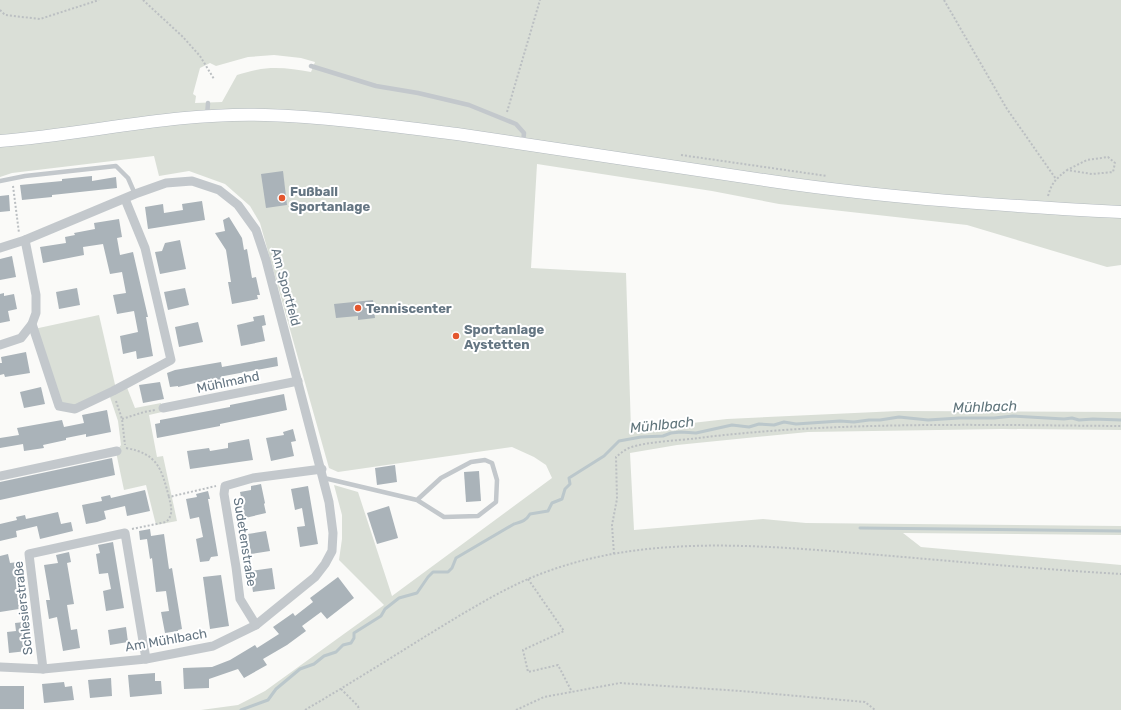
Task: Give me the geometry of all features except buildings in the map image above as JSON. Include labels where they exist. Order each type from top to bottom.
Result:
[{"type":"main road","points":[[0,141],[122,125],[208,116],[264,115],[321,118],[523,144],[772,182],[906,198],[1121,212]]},
{"type":"street","name":"Am Sportfeld","points":[[0,248],[23,241],[135,194],[169,182],[192,182],[219,190],[238,205],[256,230],[266,260],[326,488]]},
{"type":"street","points":[[32,324],[59,406],[75,409],[113,391],[170,360],[145,248],[126,199]]},
{"type":"street","points":[[0,345],[21,338],[32,324],[36,313],[36,294],[23,241]]},
{"type":"street","name":"Mühlmahd","points":[[163,408],[298,381]]},
{"type":"street","points":[[0,476],[121,450]]},
{"type":"street","name":"Sudetenstraße","points":[[256,625],[240,599],[224,494],[225,486],[253,478],[323,474]]},
{"type":"street","name":"Am Mühlbach","points":[[0,667],[43,669],[146,659],[212,646],[256,625],[315,577],[329,558],[332,551],[334,533],[326,488]]},
{"type":"street","points":[[125,533],[146,659]]},
{"type":"street","name":"Schlesierstraße","points":[[43,669],[29,554],[125,533]]},
{"type":"lane","points":[[311,66],[376,86],[418,93],[469,105],[516,124],[524,133],[523,144]]},
{"type":"lane","points":[[208,102],[208,116]]},
{"type":"lane","points":[[0,181],[12,178],[116,166],[128,178],[135,194]]},
{"type":"lane","points":[[323,474],[417,500],[444,517],[478,516],[496,502],[497,480],[492,463],[485,460],[471,462],[440,478],[417,500]]},
{"type":"path","points":[[0,10],[5,15],[40,19],[99,0]]},
{"type":"path","points":[[143,0],[183,37],[200,56],[214,79]]},
{"type":"path","points":[[504,119],[540,0]]},
{"type":"path","points":[[944,0],[1007,109],[1056,179]]},
{"type":"path","points":[[1048,208],[1048,198],[1052,184],[1067,170],[1087,160],[1108,157],[1115,163],[1113,172],[1092,174],[1067,170]]},
{"type":"path","points":[[12,178],[23,241]]},
{"type":"path","points":[[113,391],[122,419],[121,450],[145,454],[158,465],[162,471],[169,496],[171,514],[170,518],[166,522],[132,529],[125,533]]},
{"type":"path","points":[[122,419],[163,408]]},
{"type":"path","points":[[614,554],[612,525],[617,500],[616,457],[627,449],[640,445],[714,436],[808,428],[922,425],[1121,426]]},
{"type":"path","points":[[169,496],[217,486],[225,486]]},
{"type":"path","points":[[305,710],[475,606],[528,579],[574,563],[614,554],[663,547],[727,545],[794,548],[1121,574]]},
{"type":"path","points":[[528,579],[564,631],[523,650],[528,672],[558,665],[572,692]]},
{"type":"path","points":[[516,710],[544,697],[620,683],[741,691],[865,702],[875,710]]},
{"type":"path","points":[[340,689],[358,706],[359,710]]},
{"type":"shaded area","points":[[0,0],[1121,0],[1121,265],[1107,267],[967,225],[779,204],[712,191],[537,164],[531,268],[626,273],[631,430],[727,419],[898,411],[1121,412],[1121,430],[1002,429],[808,432],[677,445],[630,453],[634,530],[763,519],[806,523],[1121,526],[1121,535],[903,533],[921,547],[1121,565],[1121,710],[201,710],[238,705],[265,691],[384,605],[339,560],[342,539],[342,515],[334,485],[358,492],[392,596],[552,478],[546,465],[534,457],[512,447],[338,472],[329,468],[260,223],[250,206],[225,184],[189,171],[159,176],[154,156],[12,173],[0,177]],"holes":[[[274,55],[301,58],[315,62],[311,72],[277,68],[249,71],[237,75],[222,102],[195,103],[196,96],[193,94],[200,68],[210,63],[216,66],[248,57]]]},
{"type":"shaded area","points":[[99,315],[116,389],[75,409],[59,405],[34,329]]},
{"type":"shaded area","points":[[126,385],[135,408],[161,403],[162,412],[149,415],[157,457],[163,456],[177,521],[156,525],[146,485],[124,490],[116,452],[121,445],[118,421],[109,394]]},
{"type":"waterway","name":"Mühlbach","points":[[241,710],[268,700],[276,689],[300,669],[314,664],[324,656],[336,652],[343,645],[351,643],[354,638],[354,633],[381,616],[385,609],[399,598],[417,593],[433,572],[448,572],[452,568],[456,558],[514,524],[523,521],[530,514],[548,511],[552,503],[562,499],[565,489],[570,484],[569,478],[604,456],[619,441],[641,437],[663,436],[671,433],[696,433],[732,425],[749,427],[759,424],[774,425],[784,422],[796,424],[840,421],[854,422],[899,417],[928,420],[1013,416],[1064,419],[1072,418],[1079,420],[1121,420]]},
{"type":"waterway","points":[[860,528],[1121,531]]},
{"type":"place","name":"Fußball Sportanlage","points":[[282,198]]},
{"type":"place","name":"Tenniscenter","points":[[358,308]]},
{"type":"place","name":"Sportanlage Aystetten","points":[[456,336]]}]
